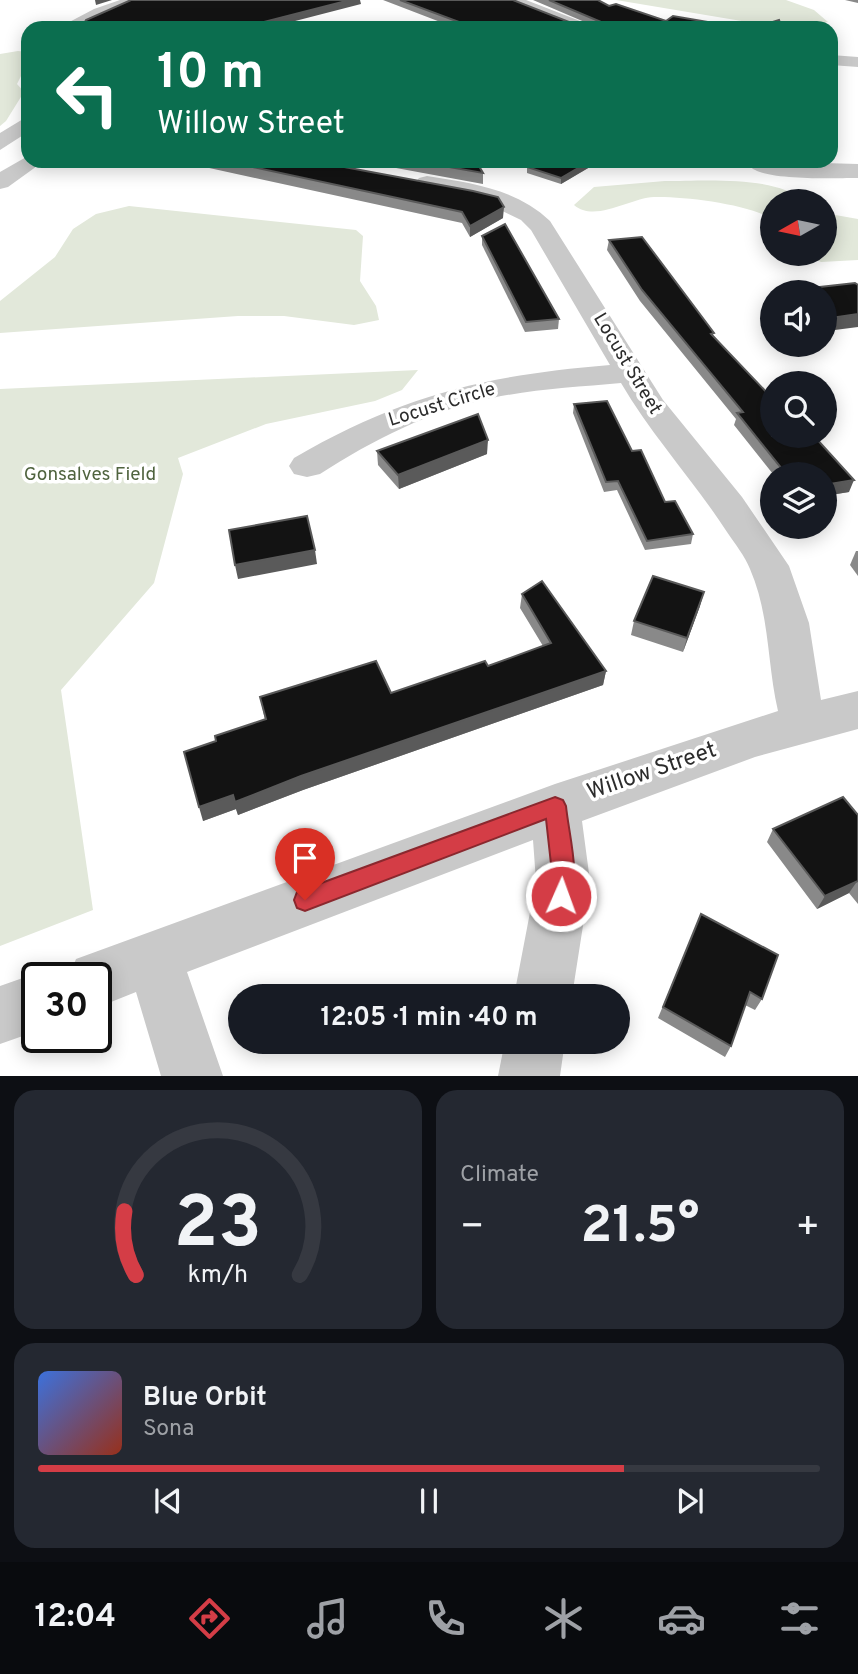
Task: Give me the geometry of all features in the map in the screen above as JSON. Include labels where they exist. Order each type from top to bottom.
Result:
[{"type":"street","points":[[81,21],[135,0]]},
{"type":"street","points":[[511,0],[570,21]]},
{"type":"street","points":[[838,61],[858,62]]},
{"type":"street","points":[[0,143],[21,127]]},
{"type":"street","points":[[0,182],[22,168]]},
{"type":"street","points":[[778,168],[813,172],[858,171]]},
{"type":"street","name":"Locust Street","points":[[395,178],[487,194],[512,202],[531,214],[559,253],[630,373],[668,431],[749,534],[769,566],[788,623],[793,681],[804,724]]},
{"type":"street","name":"Locust Circle","points":[[307,466],[373,427],[464,395],[513,384],[630,373]]},
{"type":"street","name":"Willow Street","points":[[112,973],[555,806],[754,737],[858,710]]},
{"type":"street","points":[[545,984],[563,881],[555,806]]},
{"type":"street","points":[[154,957],[192,1076]]},
{"type":"street","points":[[0,1015],[21,1008]]},
{"type":"street","points":[[529,1076],[533,1054]]},
{"type":"green space","points":[[616,0],[786,0],[814,10],[827,21],[742,21]]},
{"type":"green space","points":[[21,51],[21,76],[17,84],[21,89],[21,97],[0,126],[0,54]]},
{"type":"green space","points":[[718,180],[757,183],[780,189],[760,189],[760,214],[732,205],[681,198],[645,198],[602,211],[582,210],[574,205],[594,187]]},
{"type":"green space","points":[[129,206],[356,230],[363,236],[360,281],[376,306],[379,320],[354,325],[284,316],[238,316],[0,333],[0,301],[55,257],[73,229],[96,214]]},
{"type":"green space","points":[[837,215],[858,219],[858,260],[837,261]]},
{"type":"green space","name":"Gonsalves Field","points":[[418,370],[402,390],[375,401],[266,424],[178,458],[183,474],[154,583],[61,690],[93,910],[0,946],[0,389]]},
{"type":"building","points":[[131,0],[350,0],[268,21],[86,20]]},
{"type":"building","points":[[400,0],[513,0],[566,21],[456,21]]},
{"type":"building","points":[[549,0],[598,0],[609,6],[616,4],[666,21],[599,21]]},
{"type":"building","points":[[673,16],[702,21],[666,21]]},
{"type":"building","points":[[258,168],[350,168],[498,197],[504,207],[470,226],[462,212]]},
{"type":"building","points":[[455,168],[480,168],[483,173]]},
{"type":"building","points":[[530,168],[578,168],[561,178]]},
{"type":"building","points":[[505,224],[559,319],[526,322],[482,236]]},
{"type":"building","points":[[642,237],[714,333],[711,334],[760,385],[760,442],[737,413],[743,412],[642,290],[609,240]]},
{"type":"building","points":[[837,285],[858,285],[858,314],[837,317]]},
{"type":"building","points":[[607,401],[632,451],[641,450],[665,502],[675,501],[693,534],[647,541],[618,481],[606,482],[574,404]]},
{"type":"building","points":[[478,414],[488,440],[398,475],[377,451]]},
{"type":"building","points":[[765,448],[825,448],[854,480],[837,483],[837,462],[776,462]]},
{"type":"building","points":[[307,516],[315,550],[235,565],[229,530]]},
{"type":"building","points":[[653,576],[704,592],[687,638],[634,621]]},
{"type":"building","points":[[542,581],[606,671],[301,776],[235,802],[233,795],[199,807],[184,752],[216,741],[215,736],[266,719],[260,697],[376,661],[391,693],[485,661],[488,666],[551,643],[522,594]]},
{"type":"building","points":[[843,797],[858,815],[858,881],[825,896],[773,829]]},
{"type":"building","points":[[701,914],[778,955],[762,999],[750,992],[731,1046],[663,1007]]},
{"type":"route","points":[[305,900],[555,806],[563,873],[561,896]]}]
